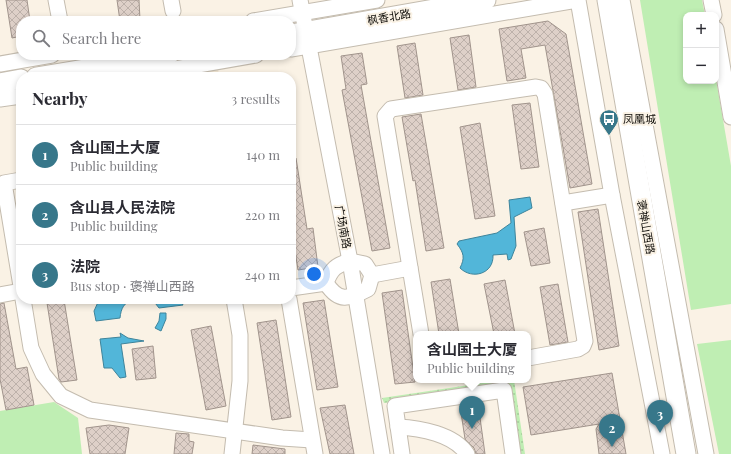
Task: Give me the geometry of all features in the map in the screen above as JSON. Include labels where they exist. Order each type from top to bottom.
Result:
[{"type":"main road","name":"枫香北路","points":[[302,37],[486,0]]},
{"type":"main road","name":"褒禅山西路","points":[[593,0],[672,454]]},
{"type":"main road","name":"褒禅山西路","points":[[606,0],[686,454]]},
{"type":"main road","points":[[92,72],[146,60]]},
{"type":"main road","points":[[0,83],[16,80]]},
{"type":"street","points":[[56,0],[59,16]]},
{"type":"street","points":[[269,16],[301,6],[377,0]]},
{"type":"street","points":[[302,37],[578,0],[612,195],[662,454]]},
{"type":"street","points":[[622,0],[706,454]]},
{"type":"street","points":[[711,0],[713,12]]},
{"type":"street","name":"广场南路","points":[[301,6],[302,37],[350,262],[382,454]]},
{"type":"street","points":[[719,44],[728,87],[731,117]]},
{"type":"street","points":[[0,64],[23,60]]},
{"type":"street","points":[[158,72],[227,60]]},
{"type":"street","points":[[420,331],[385,116],[391,109],[536,87],[541,88],[545,94],[586,341],[578,349],[531,357]]},
{"type":"street","points":[[0,99],[16,97]]},
{"type":"street","points":[[16,181],[4,183],[16,256]]},
{"type":"street","points":[[563,203],[612,195]]},
{"type":"street","points":[[350,262],[365,264],[372,274],[368,289],[355,296],[342,298],[333,294],[326,283],[330,271],[339,264],[350,262]]},
{"type":"street","points":[[372,274],[410,268]]},
{"type":"street","points":[[296,287],[326,283]]},
{"type":"street","points":[[0,295],[16,292]]},
{"type":"street","points":[[24,304],[31,348],[43,374],[61,396],[90,410],[235,431],[313,447],[290,304]]},
{"type":"street","points":[[232,454],[240,381],[240,342],[235,304]]},
{"type":"street","points":[[402,454],[394,406],[504,390],[514,454]]},
{"type":"street","points":[[398,426],[412,427],[447,438],[458,443],[467,454]]},
{"type":"shaded area","points":[[218,68],[218,72],[202,72],[202,70]]},
{"type":"green space","points":[[640,0],[702,0],[704,12],[683,12],[683,84],[717,84],[731,166],[731,304],[691,310]]},
{"type":"green space","points":[[731,340],[731,454],[719,454],[697,344]]},
{"type":"green space","points":[[483,383],[514,383],[525,454],[513,454],[503,386],[384,403],[382,398]]},
{"type":"green space","points":[[54,402],[78,418],[82,454],[0,454],[0,411]]},
{"type":"water","points":[[530,197],[532,208],[514,217],[516,246],[511,259],[508,260],[507,254],[493,255],[490,267],[486,271],[476,274],[470,274],[460,268],[463,261],[463,256],[457,244],[459,241],[497,233],[511,223],[509,200]]},
{"type":"water","points":[[97,304],[126,304],[121,311],[120,318],[96,321],[94,311]]},
{"type":"water","points":[[156,304],[183,305],[159,308]]},
{"type":"water","points":[[160,313],[166,313],[166,319],[161,331],[155,328],[159,321]]},
{"type":"water","points":[[120,333],[128,338],[144,341],[121,344],[126,377],[120,378],[112,368],[104,368],[100,339],[121,337]]},
{"type":"building","points":[[6,0],[27,0],[29,16],[16,16],[16,37],[12,38]]},
{"type":"building","points":[[117,0],[139,0],[140,16],[119,16]]},
{"type":"building","points":[[548,21],[566,34],[592,184],[570,188],[545,45],[521,49],[526,78],[507,81],[499,29]]},
{"type":"building","points":[[469,35],[476,87],[458,90],[450,38]]},
{"type":"building","points":[[415,43],[423,95],[405,98],[397,46]]},
{"type":"building","points":[[362,53],[367,84],[361,85],[390,248],[372,251],[342,90],[346,89],[341,56]]},
{"type":"building","points":[[530,103],[539,167],[521,169],[512,105]]},
{"type":"building","points":[[421,114],[444,248],[426,251],[415,180],[413,181],[402,117]]},
{"type":"building","points":[[480,123],[495,216],[475,219],[460,127]]},
{"type":"building","points":[[296,158],[307,229],[313,228],[318,267],[298,270],[296,257]]},
{"type":"building","points":[[598,209],[619,346],[599,350],[578,212]]},
{"type":"building","points":[[544,228],[550,263],[531,266],[524,232]]},
{"type":"building","points":[[450,279],[459,331],[439,331],[431,282]]},
{"type":"building","points":[[505,280],[514,331],[493,331],[484,284]]},
{"type":"building","points":[[558,284],[568,342],[550,345],[540,287]]},
{"type":"building","points":[[402,290],[413,368],[413,382],[395,384],[382,293]]},
{"type":"building","points":[[324,300],[338,387],[317,390],[303,303]]},
{"type":"building","points":[[4,303],[16,369],[27,367],[34,405],[6,410],[0,379],[0,304]]},
{"type":"building","points":[[47,304],[65,304],[77,380],[61,382],[59,379]]},
{"type":"building","points":[[276,320],[291,417],[272,420],[257,323]]},
{"type":"building","points":[[211,326],[226,406],[206,410],[191,330]]},
{"type":"building","points":[[153,346],[156,378],[136,380],[132,349]]},
{"type":"building","points":[[612,373],[626,454],[599,454],[596,429],[599,424],[531,435],[523,387]]},
{"type":"building","points":[[478,403],[485,454],[476,454],[474,448],[465,439],[460,406]]},
{"type":"building","points":[[345,405],[354,454],[330,454],[320,408]]},
{"type":"building","points":[[109,425],[129,428],[125,454],[90,454],[86,428]]},
{"type":"building","points":[[176,433],[189,434],[189,441],[194,442],[192,454],[174,454]]},
{"type":"building","points":[[253,445],[285,449],[285,454],[252,454]]},
{"type":"place","name":"凤凰城","points":[[609,136]]},
{"type":"place","name":"含山国土大厦","points":[[472,429]]},
{"type":"place","name":"法院","points":[[660,433]]},
{"type":"place","name":"含山县人民法院","points":[[612,447]]}]
